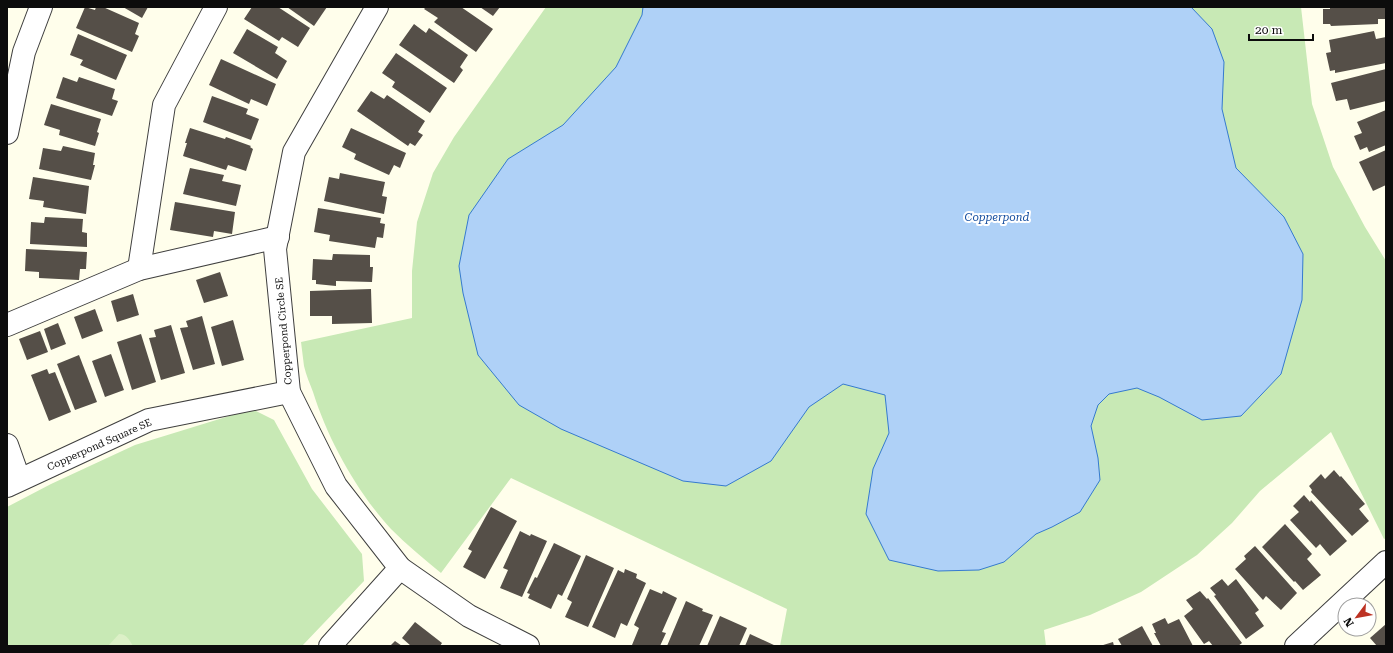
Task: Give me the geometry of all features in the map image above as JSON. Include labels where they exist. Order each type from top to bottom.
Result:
[{"type":"street","points":[[7,133],[15,51],[41,7]]},
{"type":"street","points":[[139,269],[164,105],[216,7]]},
{"type":"street","name":"Copperpond Circle SE","points":[[377,7],[294,152],[276,249],[289,392],[336,486],[400,568],[470,616],[515,643]]},
{"type":"street","points":[[7,325],[139,269],[278,237]]},
{"type":"street","name":"Copperpond Square SE","points":[[13,483],[150,420],[289,392]]},
{"type":"street","points":[[7,445],[13,483]]},
{"type":"street","points":[[1296,646],[1386,562]]},
{"type":"street","points":[[330,646],[400,568]]},
{"type":"green space","name":"Copperpond","points":[[546,7],[1301,7],[1312,104],[1333,167],[1365,227],[1386,261],[1386,538],[1384,539],[1331,432],[1260,491],[1232,523],[1197,555],[1141,592],[1090,615],[1044,630],[1046,646],[780,646],[787,609],[511,478],[441,573],[391,529],[355,482],[335,447],[319,410],[304,366],[301,342],[412,318],[412,271],[417,222],[433,173],[454,137]]},
{"type":"green space","points":[[252,409],[274,420],[312,489],[362,554],[364,581],[302,646],[7,646],[7,507],[51,484],[135,445]]},
{"type":"green space","points":[[119,634],[126,636],[133,646],[108,646]]},
{"type":"water","name":"Copperpond","points":[[643,7],[1191,7],[1212,29],[1224,62],[1222,109],[1236,168],[1284,217],[1303,254],[1302,300],[1281,374],[1241,416],[1202,420],[1159,397],[1137,388],[1109,394],[1098,405],[1091,426],[1098,458],[1100,480],[1080,512],[1036,534],[1004,562],[979,570],[938,571],[889,560],[866,514],[873,469],[889,433],[885,395],[843,384],[809,407],[771,461],[726,486],[683,481],[561,429],[519,405],[478,355],[463,293],[459,266],[469,215],[508,159],[563,125],[616,67],[642,15]]},
{"type":"building","points":[[85,7],[95,10],[96,7],[103,7],[139,23],[135,34],[139,36],[132,52],[76,28]]},
{"type":"building","points":[[123,7],[148,7],[142,18]]},
{"type":"building","points":[[252,7],[278,7],[310,28],[298,47],[282,37],[279,41],[244,19]]},
{"type":"building","points":[[287,7],[327,7],[314,26]]},
{"type":"building","points":[[426,7],[461,7],[493,29],[476,52],[434,22],[438,18],[424,9]]},
{"type":"building","points":[[480,7],[500,7],[493,16]]},
{"type":"building","points":[[1330,7],[1386,7],[1386,19],[1378,19],[1378,24],[1331,26],[1330,24],[1323,24],[1323,9],[1330,9]]},
{"type":"building","points":[[414,24],[426,33],[429,28],[468,55],[460,67],[463,70],[454,83],[399,45]]},
{"type":"building","points":[[247,29],[278,47],[275,53],[287,61],[277,79],[233,53]]},
{"type":"building","points":[[1374,31],[1376,39],[1386,37],[1386,63],[1335,73],[1335,70],[1330,71],[1326,53],[1331,52],[1329,40]]},
{"type":"building","points":[[78,34],[127,55],[116,80],[80,65],[83,60],[70,55]]},
{"type":"building","points":[[396,53],[447,88],[430,113],[392,87],[395,82],[382,73]]},
{"type":"building","points":[[221,59],[276,84],[267,106],[251,99],[249,104],[209,85]]},
{"type":"building","points":[[1386,69],[1386,101],[1350,110],[1347,99],[1336,101],[1331,83]]},
{"type":"building","points":[[63,77],[77,82],[79,77],[115,89],[112,99],[118,101],[112,116],[56,98]]},
{"type":"building","points":[[371,91],[384,99],[387,95],[425,121],[418,132],[423,135],[415,146],[410,143],[408,146],[357,111]]},
{"type":"building","points":[[212,96],[248,109],[246,114],[259,119],[251,140],[203,122]]},
{"type":"building","points":[[51,104],[101,119],[95,146],[59,135],[60,130],[44,125]]},
{"type":"building","points":[[1386,110],[1386,145],[1369,152],[1367,147],[1360,150],[1354,136],[1362,133],[1357,122]]},
{"type":"building","points":[[190,128],[225,139],[226,137],[251,146],[250,147],[253,149],[246,171],[228,165],[226,170],[183,156],[187,143],[185,143]]},
{"type":"building","points":[[351,128],[406,153],[400,168],[394,165],[389,175],[354,159],[356,154],[342,147]]},
{"type":"building","points":[[63,146],[95,153],[93,165],[95,165],[91,180],[39,169],[43,148],[61,151]]},
{"type":"building","points":[[1386,150],[1386,185],[1373,191],[1359,162]]},
{"type":"building","points":[[190,168],[224,175],[222,181],[241,185],[236,206],[183,194]]},
{"type":"building","points":[[340,173],[385,182],[382,196],[387,197],[384,214],[324,201],[329,177],[339,179]]},
{"type":"building","points":[[33,177],[89,186],[86,214],[43,207],[44,201],[29,199]]},
{"type":"building","points":[[175,202],[235,212],[232,234],[214,231],[213,237],[170,230]]},
{"type":"building","points":[[318,208],[381,218],[380,223],[385,224],[383,238],[377,237],[375,248],[329,241],[330,235],[314,232]]},
{"type":"building","points":[[45,217],[83,219],[82,232],[87,233],[87,247],[30,244],[31,222],[44,223]]},
{"type":"building","points":[[26,249],[87,252],[86,269],[80,269],[79,280],[39,278],[39,272],[25,271]]},
{"type":"building","points":[[333,254],[370,255],[370,267],[373,267],[372,282],[336,281],[336,286],[316,284],[316,280],[312,280],[313,259],[332,260]]},
{"type":"building","points":[[220,272],[228,296],[204,303],[196,280]]},
{"type":"building","points":[[371,289],[372,323],[332,324],[332,316],[310,316],[310,291]]},
{"type":"building","points":[[133,294],[139,315],[117,322],[111,301]]},
{"type":"building","points":[[95,309],[103,331],[82,339],[74,317]]},
{"type":"building","points":[[202,316],[215,364],[193,370],[180,328],[188,327],[186,321]]},
{"type":"building","points":[[233,320],[244,360],[222,366],[211,327]]},
{"type":"building","points":[[58,323],[66,344],[51,350],[44,329]]},
{"type":"building","points":[[171,325],[185,373],[161,380],[149,338],[156,337],[154,330]]},
{"type":"building","points":[[40,331],[48,352],[27,360],[19,339]]},
{"type":"building","points":[[141,334],[156,382],[132,390],[117,342]]},
{"type":"building","points":[[111,354],[124,390],[105,397],[92,361]]},
{"type":"building","points":[[79,355],[97,402],[75,410],[57,364]]},
{"type":"building","points":[[47,369],[49,374],[55,372],[71,412],[49,421],[31,375]]},
{"type":"building","points":[[1334,470],[1365,504],[1359,509],[1369,521],[1352,536],[1311,492],[1312,490],[1309,486],[1321,474],[1325,479]]},
{"type":"building","points":[[1304,495],[1310,502],[1311,500],[1347,541],[1330,556],[1320,544],[1316,548],[1290,520],[1299,512],[1293,506]]},
{"type":"building","points":[[491,507],[517,521],[485,579],[463,567],[472,551],[468,549]]},
{"type":"building","points":[[1285,524],[1312,554],[1307,559],[1321,575],[1303,590],[1262,547]]},
{"type":"building","points":[[520,531],[530,536],[531,534],[547,541],[522,597],[500,588],[508,570],[503,568]]},
{"type":"building","points":[[554,543],[581,556],[562,596],[558,594],[551,609],[528,598],[530,594],[527,593],[535,577],[537,578]]},
{"type":"building","points":[[1255,546],[1297,593],[1281,610],[1266,596],[1263,600],[1235,569],[1246,559],[1244,556]]},
{"type":"building","points":[[586,555],[614,568],[588,627],[565,617],[572,602],[567,599]]},
{"type":"building","points":[[625,569],[637,574],[636,578],[646,583],[627,626],[621,623],[615,638],[592,627],[618,570],[624,573]]},
{"type":"building","points":[[1222,579],[1228,586],[1236,579],[1259,610],[1255,613],[1264,626],[1246,639],[1214,596],[1216,595],[1210,588]]},
{"type":"building","points":[[650,589],[662,594],[663,591],[677,598],[662,632],[666,633],[660,646],[635,646],[632,645],[639,628],[634,625]]},
{"type":"building","points":[[1200,591],[1207,599],[1208,598],[1242,643],[1238,646],[1213,646],[1209,641],[1204,644],[1184,616],[1193,609],[1186,600]]},
{"type":"building","points":[[686,601],[703,609],[702,611],[713,615],[699,646],[667,646]]},
{"type":"building","points":[[720,616],[747,628],[739,646],[707,646]]},
{"type":"building","points":[[1165,618],[1168,624],[1179,619],[1193,646],[1161,646],[1154,633],[1156,633],[1152,624]]},
{"type":"building","points":[[415,622],[442,643],[440,646],[411,646],[402,638]]},
{"type":"building","points":[[1386,624],[1386,646],[1377,646],[1370,638],[1377,637],[1377,632]]},
{"type":"building","points":[[1142,626],[1153,646],[1122,646],[1118,639]]},
{"type":"building","points":[[750,634],[776,646],[745,646]]},
{"type":"building","points":[[395,641],[402,646],[390,646]]},
{"type":"building","points":[[1113,642],[1114,646],[1100,646]]}]
